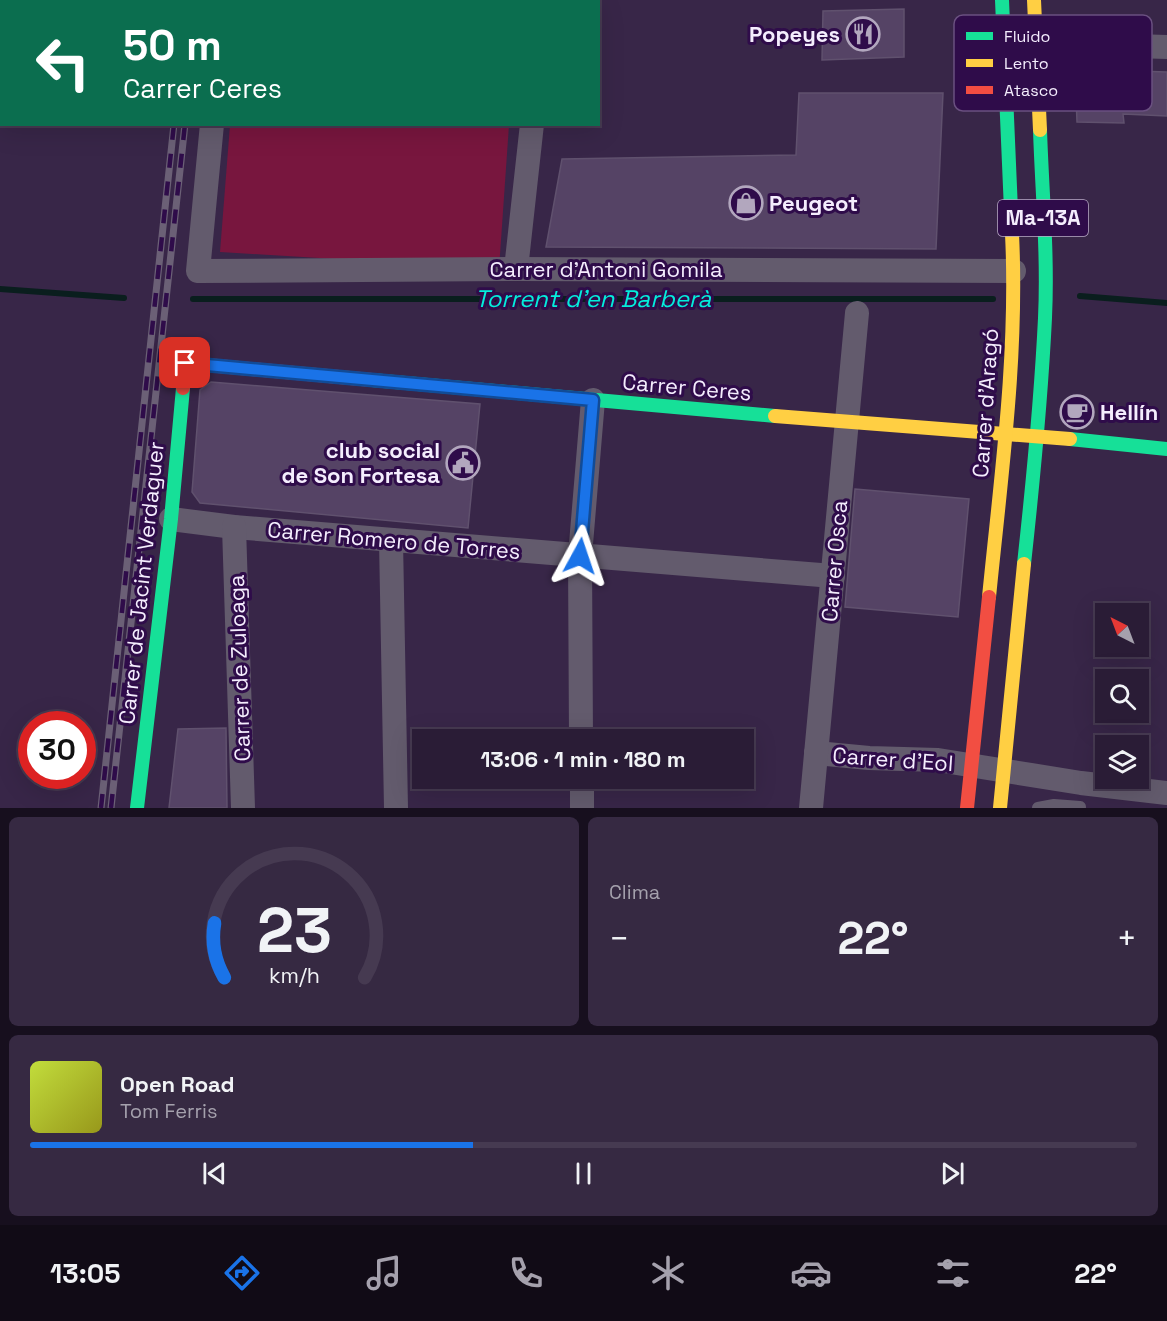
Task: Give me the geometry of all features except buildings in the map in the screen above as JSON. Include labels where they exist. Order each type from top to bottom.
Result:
[{"type":"main road","name":"Carrer d'Aragó","points":[[1002,0],[1003,15]]},
{"type":"main road","name":"Ma-13A","points":[[1034,0],[1034,15]]},
{"type":"main road","name":"Carrer d'Aragó","points":[[967,808],[1010,390],[1014,271],[1007,111]]},
{"type":"main road","name":"Ma-13A","points":[[1000,808],[1037,436],[1046,316],[1038,111]]},
{"type":"main road","name":"Carrer Ceres","points":[[185,363],[847,423],[1006,433],[1167,449]]},
{"type":"main road","name":"Carrer de Jacint Verdaguer","points":[[137,808],[171,519],[185,363]]},
{"type":"street","points":[[1152,47],[1167,47]]},
{"type":"street","name":"Carrer d'Antoni Gomila","points":[[212,126],[198,271],[516,268],[1014,271]]},
{"type":"street","points":[[516,268],[532,126]]},
{"type":"street","name":"Carrer Osca","points":[[811,808],[857,314]]},
{"type":"street","points":[[581,729],[580,556],[593,400]]},
{"type":"street","name":"Carrer Romero de Torres","points":[[171,519],[234,527],[832,576]]},
{"type":"street","name":"Carrer de Zuloaga","points":[[234,527],[243,808]]},
{"type":"street","points":[[391,540],[396,808]]},
{"type":"street","name":"Carrer d'Eol","points":[[816,753],[869,758],[938,760],[1003,771],[1080,799],[1167,793]]},
{"type":"street","points":[[582,789],[582,808]]},
{"type":"lane","points":[[1038,808],[1080,799]]},
{"type":"shaded area","points":[[230,126],[509,126],[499,269],[220,252]]},
{"type":"waterway","name":"Torrent d'en Barberà","points":[[0,289],[124,298]]},
{"type":"waterway","name":"Torrent d'en Barberà","points":[[1080,296],[1167,303]]},
{"type":"waterway","name":"Torrent d'en Barberà","points":[[193,299],[993,299]]},
{"type":"railway","points":[[101,808],[174,126]]},
{"type":"railway","points":[[111,808],[185,126]]},
{"type":"traffic: fast","points":[[1002,0],[1003,15]]},
{"type":"traffic: fast","points":[[1007,111],[1012,234]]},
{"type":"traffic: fast","points":[[1024,564],[1041,380],[1046,294],[1040,130]]},
{"type":"traffic: fast","points":[[372,380],[775,416]]},
{"type":"traffic: fast","points":[[137,808],[171,519],[183,388]]},
{"type":"traffic: fast","points":[[1070,439],[1167,449]]},
{"type":"traffic: slow","points":[[1034,0],[1035,15]]},
{"type":"traffic: slow","points":[[1039,111],[1040,130]]},
{"type":"traffic: slow","points":[[989,597],[1011,370],[1012,234]]},
{"type":"traffic: slow","points":[[775,416],[1070,439]]},
{"type":"traffic: slow","points":[[1000,808],[1024,564]]},
{"type":"traffic: jam","points":[[183,388],[185,363],[372,380]]},
{"type":"traffic: jam","points":[[967,808],[989,597]]},
{"type":"place","name":"Popeyes","points":[[863,34]]},
{"type":"place","name":"Peugeot","points":[[746,203]]},
{"type":"place","name":"Hellín","points":[[1077,412]]},
{"type":"place","name":"club social de Son Fortesa","points":[[463,463]]},
{"type":"route","points":[[185,363],[593,400],[580,556]]}]
